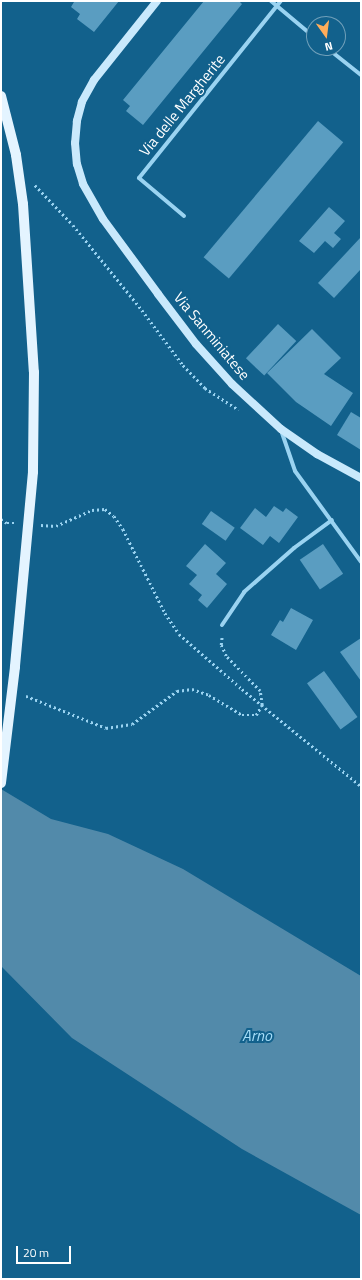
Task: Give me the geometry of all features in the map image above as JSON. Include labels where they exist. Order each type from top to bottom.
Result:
[{"type":"main road","points":[[1,96],[16,155],[22,204],[34,372],[33,472],[15,667],[1,783]]},
{"type":"street","name":"Via Sanminiatese","points":[[157,1],[94,80],[82,102],[77,121],[75,143],[80,175],[87,192],[103,219],[196,344],[232,384],[281,429],[318,454],[361,478]]},
{"type":"street","points":[[271,1],[306,30]]},
{"type":"street","name":"Via delle Margherite","points":[[184,216],[139,178],[281,1]]},
{"type":"street","points":[[337,56],[361,75]]},
{"type":"street","points":[[281,429],[295,470],[361,562]]},
{"type":"street","points":[[222,625],[244,592],[294,548],[332,520]]},
{"type":"path","points":[[35,185],[78,230],[194,377],[205,388],[242,412]]},
{"type":"path","points":[[35,525],[56,526],[92,510],[105,509],[114,516],[123,529],[165,613],[179,634],[262,705],[361,786]]},
{"type":"path","points":[[1,519],[7,523],[21,524]]},
{"type":"path","points":[[21,693],[34,701],[106,728],[132,724],[177,691],[192,689],[209,695],[242,715],[256,715],[262,705],[260,691],[226,656],[221,645],[222,625]]},
{"type":"water","name":"Arno","points":[[1,789],[51,819],[108,834],[183,869],[361,976],[361,1215],[242,1149],[72,1038],[1,966]]},
{"type":"building","points":[[73,1],[119,1],[94,32],[77,19],[80,14],[71,7],[74,2]]},
{"type":"building","points":[[204,1],[239,1],[242,4],[143,125],[126,111],[130,106],[123,100]]},
{"type":"building","points":[[318,121],[343,142],[229,279],[204,257]]},
{"type":"building","points":[[329,207],[345,221],[334,233],[341,239],[333,248],[325,241],[314,253],[299,241]]},
{"type":"building","points":[[361,237],[361,269],[334,298],[318,283]]},
{"type":"building","points":[[278,324],[296,341],[264,375],[246,358]]},
{"type":"building","points":[[312,329],[341,358],[324,374],[353,393],[331,426],[296,402],[267,373]]},
{"type":"building","points":[[351,412],[361,418],[361,450],[337,435]]},
{"type":"building","points":[[274,506],[283,512],[286,508],[298,517],[279,543],[270,536],[263,545],[240,528],[255,508],[266,517]]},
{"type":"building","points":[[211,511],[235,528],[226,541],[202,524]]},
{"type":"building","points":[[205,544],[226,563],[216,574],[227,584],[207,608],[198,600],[202,595],[189,584],[197,575],[186,566]]},
{"type":"building","points":[[323,544],[343,574],[320,590],[300,560]]},
{"type":"building","points":[[291,608],[313,620],[296,650],[271,635],[280,620],[283,622]]},
{"type":"building","points":[[361,638],[361,681],[340,652]]},
{"type":"building","points":[[324,671],[358,717],[341,729],[307,683]]}]
